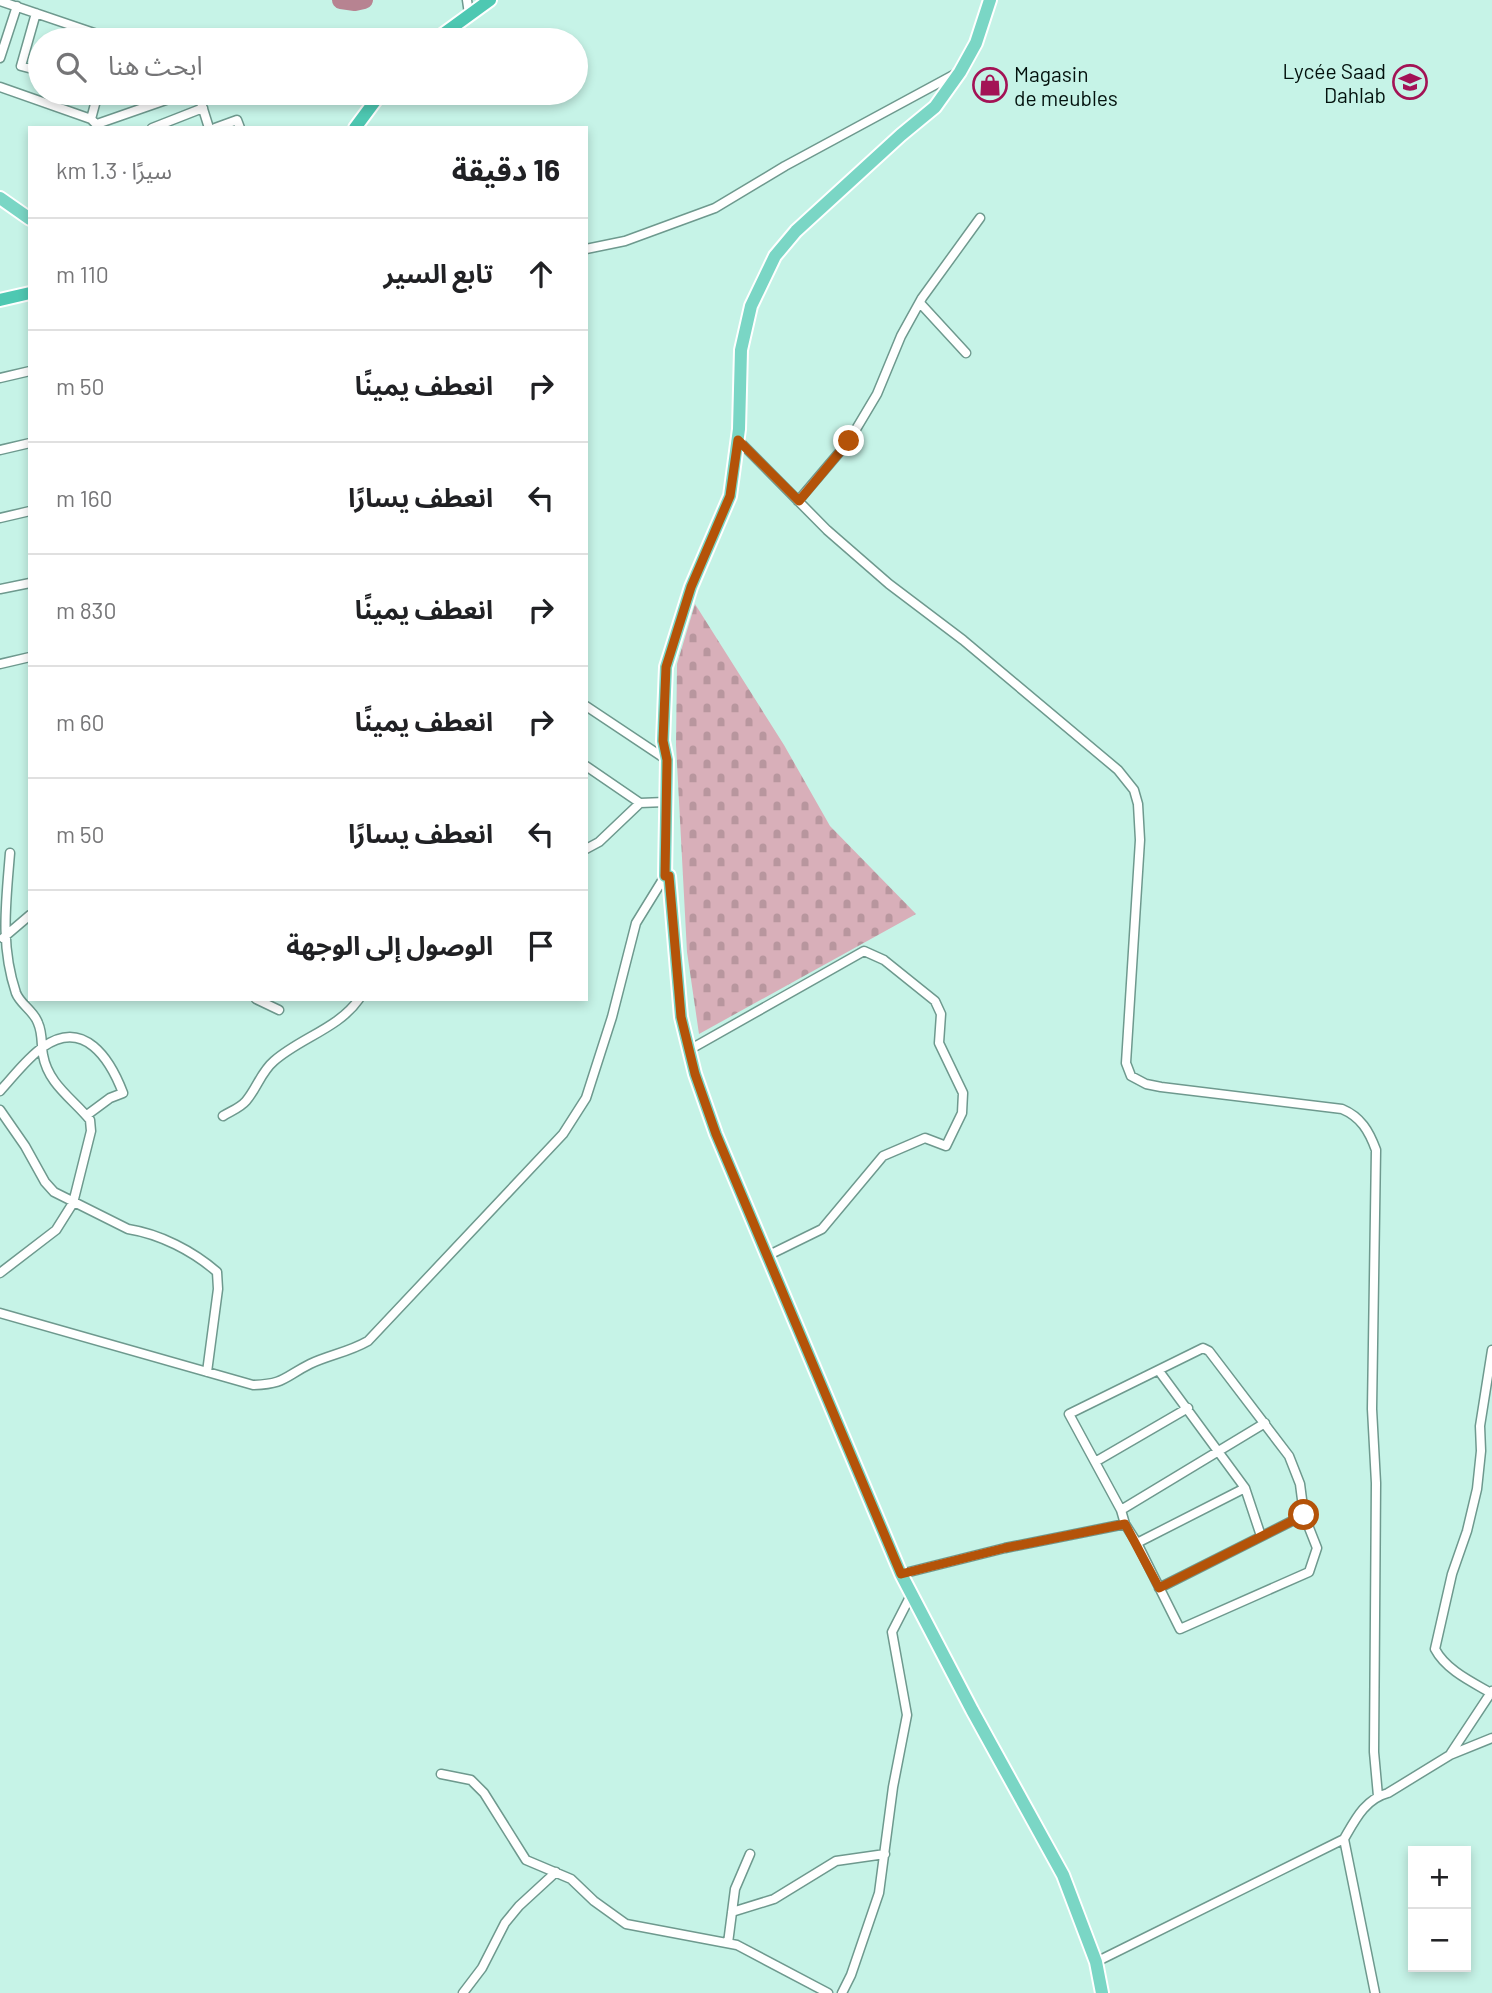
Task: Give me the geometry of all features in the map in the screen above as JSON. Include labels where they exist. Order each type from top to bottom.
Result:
[{"type":"highway","points":[[451,28],[490,0]]},
{"type":"highway","points":[[357,125],[372,105]]},
{"type":"highway","points":[[0,300],[28,293]]},
{"type":"main road","points":[[990,0],[976,43],[960,72],[935,107],[796,231],[775,256],[751,306],[741,350],[738,440],[730,496],[691,587],[666,667],[663,741],[667,760],[665,876],[669,876],[681,1017],[695,1074],[716,1134],[901,1574],[1063,1875],[1096,1962],[1102,1993]]},
{"type":"main road","points":[[0,198],[28,218]]},
{"type":"street","points":[[467,0],[469,14]]},
{"type":"street","points":[[0,1],[80,28]]},
{"type":"street","points":[[0,58],[17,6]]},
{"type":"street","points":[[32,28],[36,13]]},
{"type":"street","points":[[28,41],[21,66],[28,68]]},
{"type":"street","points":[[588,249],[625,241],[715,208],[785,166],[960,72]]},
{"type":"street","points":[[0,87],[28,98]]},
{"type":"street","points":[[47,105],[96,124],[151,105]]},
{"type":"street","points":[[96,124],[97,105]]},
{"type":"street","points":[[202,105],[208,126]]},
{"type":"street","points":[[157,126],[203,108]]},
{"type":"street","points":[[220,126],[237,120],[239,126]]},
{"type":"street","points":[[799,501],[849,441],[877,394],[901,336],[920,303],[980,218]]},
{"type":"street","points":[[920,303],[966,353]]},
{"type":"street","points":[[0,378],[28,371]]},
{"type":"street","points":[[738,440],[827,530],[889,584],[963,640],[1118,770],[1134,790],[1138,804],[1140,841],[1127,1026],[1126,1063],[1131,1076],[1146,1084],[1161,1087],[1342,1109],[1361,1120],[1370,1134],[1377,1150],[1372,1409],[1376,1483],[1374,1752],[1378,1796]]},
{"type":"street","points":[[0,450],[28,443]]},
{"type":"street","points":[[0,519],[28,512]]},
{"type":"street","points":[[0,589],[28,583]]},
{"type":"street","points":[[0,664],[28,657]]},
{"type":"street","points":[[588,707],[667,760]]},
{"type":"street","points":[[588,767],[640,803],[665,802]]},
{"type":"street","points":[[588,848],[599,842],[640,803]]},
{"type":"street","points":[[0,1273],[56,1230],[73,1203],[90,1131],[87,1115],[62,1093],[48,1070],[39,1024],[32,1011],[17,996],[2,939],[10,853]]},
{"type":"street","points":[[0,1313],[253,1385],[271,1384],[290,1377],[310,1364],[368,1341],[563,1134],[586,1098],[612,1017],[636,923],[665,876]]},
{"type":"street","points":[[2,939],[28,917]]},
{"type":"street","points":[[689,1050],[864,951],[884,960],[940,1008],[939,1043],[963,1093],[962,1113],[946,1146],[925,1138],[883,1156],[822,1229],[767,1256]]},
{"type":"street","points":[[260,1001],[279,1010]]},
{"type":"street","points":[[223,1116],[247,1100],[272,1062],[324,1029],[358,1001]]},
{"type":"street","points":[[0,1091],[43,1047],[62,1038],[78,1038],[92,1042],[117,1079],[123,1093],[110,1098],[87,1115]]},
{"type":"street","points":[[0,1110],[54,1192],[128,1229],[141,1231],[182,1248],[217,1272],[218,1289],[207,1372]]},
{"type":"street","points":[[1203,1348],[1209,1351],[1289,1456],[1300,1483],[1304,1515],[1317,1548],[1309,1572],[1180,1629],[1125,1524],[1121,1510],[1069,1414],[1159,1371],[1203,1348]]},
{"type":"street","points":[[1450,1755],[1492,1692],[1469,1680],[1446,1663],[1435,1649],[1452,1574],[1467,1531],[1477,1489],[1481,1451],[1480,1426],[1492,1350]]},
{"type":"street","points":[[1159,1371],[1245,1488],[1261,1536]]},
{"type":"street","points":[[1095,1462],[1188,1408]]},
{"type":"street","points":[[1121,1510],[1265,1423]]},
{"type":"street","points":[[1481,1451],[1492,1451]]},
{"type":"street","points":[[1137,1543],[1245,1488]]},
{"type":"street","points":[[1159,1588],[1304,1515]]},
{"type":"street","points":[[901,1574],[1005,1548],[1125,1524]]},
{"type":"street","points":[[842,1993],[851,1975],[879,1893],[893,1787],[907,1715],[892,1632],[912,1593]]},
{"type":"street","points":[[1096,1962],[1344,1839],[1360,1812],[1378,1796],[1388,1793],[1450,1755],[1492,1738]]},
{"type":"street","points":[[441,1774],[471,1780],[484,1793],[526,1860],[571,1879],[594,1901],[626,1924],[737,1945],[828,1993]]},
{"type":"street","points":[[1344,1839],[1375,1993]]},
{"type":"street","points":[[732,1912],[774,1899],[836,1861],[885,1853]]},
{"type":"street","points":[[728,1943],[735,1889],[750,1854]]},
{"type":"street","points":[[463,1993],[482,1968],[505,1923],[519,1906],[556,1872]]},
{"type":"green space","points":[[695,604],[784,745],[830,826],[916,914],[699,1034],[687,952],[676,745],[677,664]]},
{"type":"waterway","points":[[341,0],[364,0]]},
{"type":"place","name":"Lycée Saad Dahlab","points":[[1410,82]]},
{"type":"place","name":"Magasin de meubles","points":[[990,85]]},
{"type":"route","points":[[849,441],[799,501],[738,440],[730,496],[691,587],[666,667],[663,741],[667,760],[665,876],[669,876],[681,1017],[695,1074],[716,1134],[901,1574],[1005,1548],[1125,1524],[1159,1588],[1304,1515]]}]
